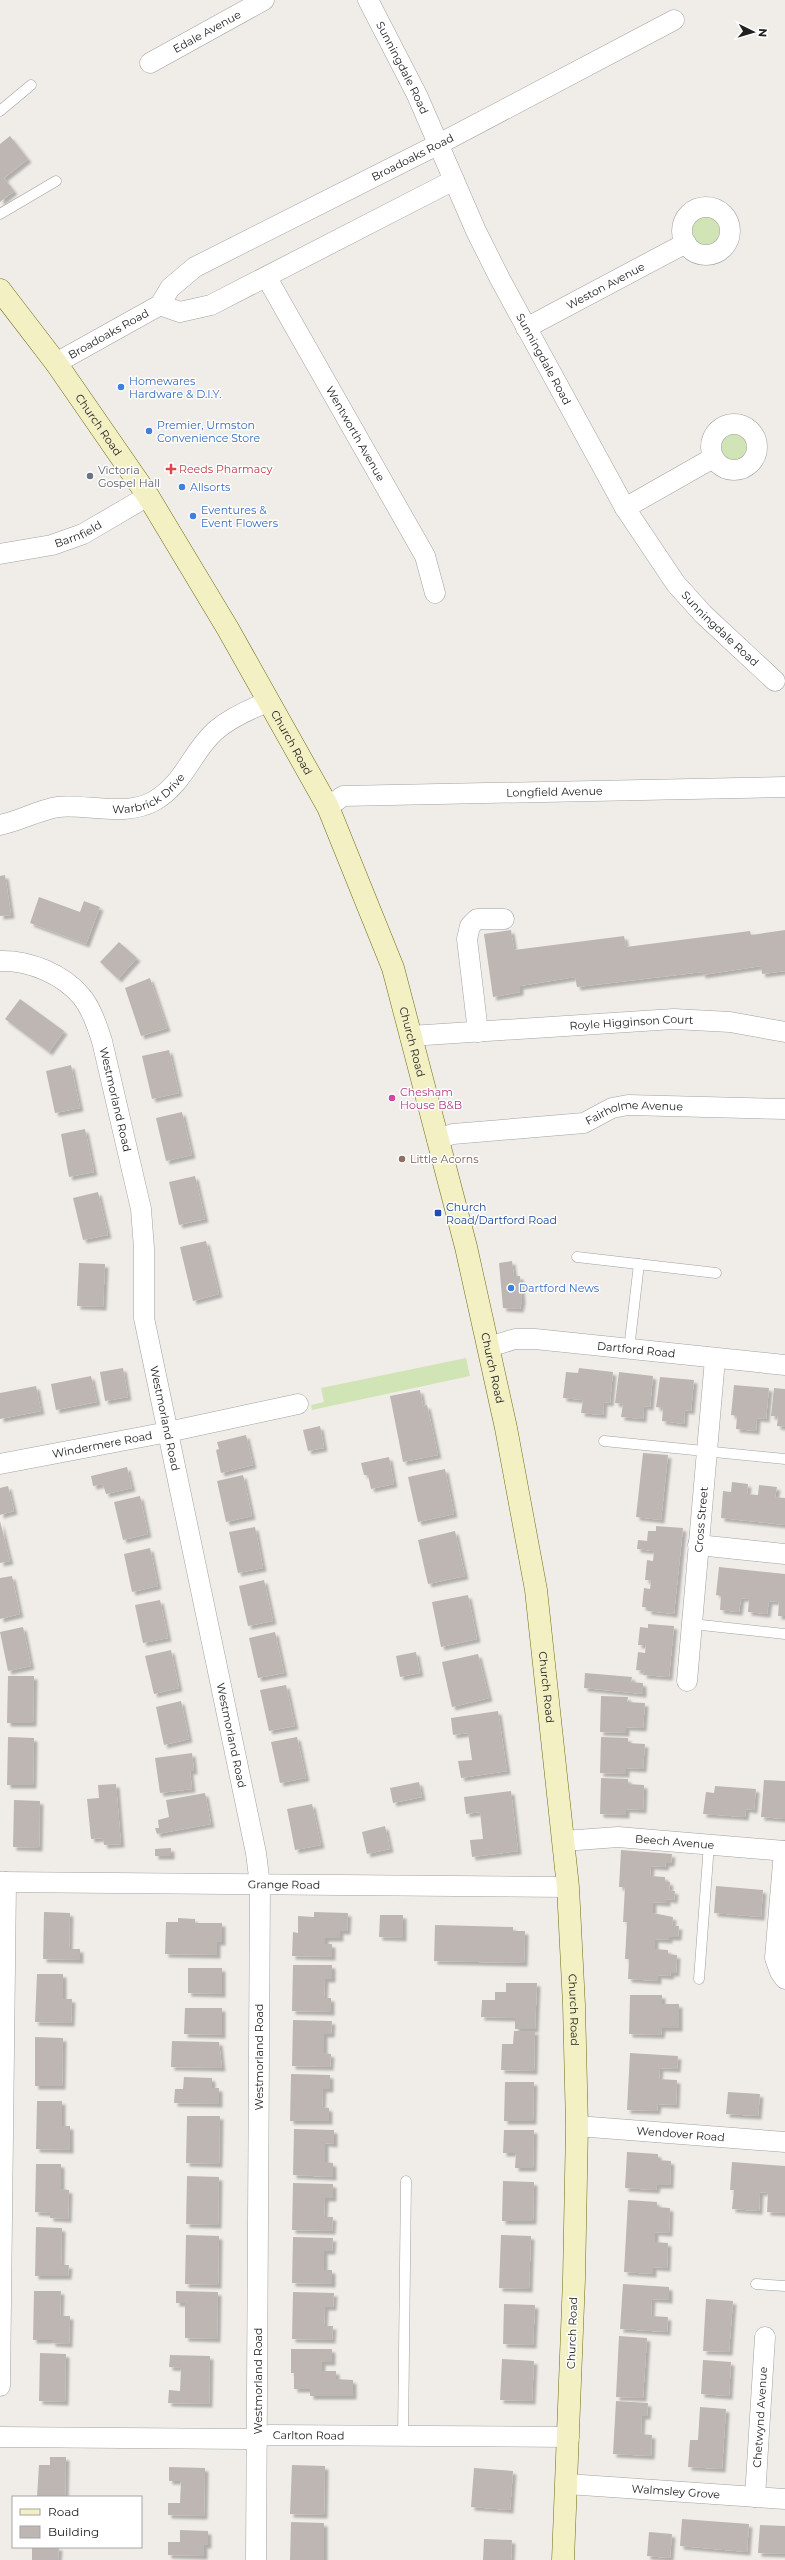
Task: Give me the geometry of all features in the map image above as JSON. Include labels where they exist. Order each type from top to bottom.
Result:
[{"type":"main road","name":"Church Road","points":[[0,290],[56,363],[148,496],[228,629],[328,807],[393,968],[466,1247],[489,1347],[536,1590],[568,1887],[577,2126],[569,2437],[563,2560]]},
{"type":"street","name":"Edale Avenue","points":[[150,63],[264,0]]},
{"type":"street","name":"Sunningdale Road","points":[[368,0],[394,47],[439,144],[476,231],[526,328],[625,508],[650,548],[682,590],[730,640],[775,681]]},
{"type":"street","name":"Broadoaks Road","points":[[56,363],[160,305],[170,288],[195,267],[439,144],[674,20]]},
{"type":"street","name":"Broadoaks Road","points":[[160,305],[180,312],[211,305],[267,278],[454,180]]},
{"type":"street","name":"Weston Avenue","points":[[526,328],[686,243]]},
{"type":"street","name":"Wentworth Avenue","points":[[267,278],[425,556],[435,593]]},
{"type":"street","points":[[625,508],[713,458]]},
{"type":"street","name":"Barnfield","points":[[0,554],[52,545],[83,534],[148,496]]},
{"type":"street","name":"Warbrick Drive","points":[[0,825],[57,808],[136,808],[153,802],[183,776],[200,749],[215,731],[235,718],[268,702]]},
{"type":"street","name":"Longfield Avenue","points":[[328,807],[343,796],[785,787]]},
{"type":"street","points":[[478,1032],[467,939],[470,926],[477,919],[504,919]]},
{"type":"street","name":"Westmorland Road","points":[[0,961],[22,963],[38,967],[64,979],[82,997],[93,1016],[102,1041],[141,1209],[144,1248],[144,1318],[252,1833],[260,1885],[258,2437],[256,2560]]},
{"type":"street","name":"Royle Higginson Court","points":[[410,1036],[674,1019],[730,1022],[785,1032]]},
{"type":"street","name":"Fairholme Avenue","points":[[437,1139],[453,1134],[584,1123],[612,1108],[628,1105],[785,1110]]},
{"type":"street","name":"Dartford Road","points":[[489,1347],[505,1341],[524,1339],[785,1365]]},
{"type":"street","name":"Cross Street","points":[[687,1681],[715,1358]]},
{"type":"street","name":"Windermere Road","points":[[0,1464],[168,1432],[298,1404]]},
{"type":"street","points":[[698,1545],[785,1554]]},
{"type":"street","name":"Beech Avenue","points":[[564,1840],[618,1837],[784,1851]]},
{"type":"street","points":[[784,1851],[775,1958],[780,1972],[785,1979]]},
{"type":"street","points":[[0,2386],[3,1882]]},
{"type":"street","name":"Grange Road","points":[[3,1882],[568,1887]]},
{"type":"street","name":"Wendover Road","points":[[577,2126],[785,2142]]},
{"type":"street","name":"Chetwynd Avenue","points":[[755,2497],[765,2337]]},
{"type":"street","name":"Carlton Road","points":[[0,2437],[246,2439],[258,2437],[403,2436],[569,2437]]},
{"type":"street","name":"Walmsley Grove","points":[[567,2484],[785,2499]]},
{"type":"lane","points":[[0,111],[31,85]]},
{"type":"lane","points":[[0,214],[56,181]]},
{"type":"lane","points":[[577,1257],[716,1273]]},
{"type":"lane","points":[[629,1349],[639,1264]]},
{"type":"lane","points":[[604,1441],[785,1459]]},
{"type":"lane","points":[[692,1624],[785,1634]]},
{"type":"lane","points":[[699,1979],[710,1844]]},
{"type":"lane","points":[[403,2436],[406,2181]]},
{"type":"lane","points":[[756,2284],[785,2286]]},
{"type":"green space","points":[[706,216],[717,220],[721,231],[717,242],[706,246],[695,242],[691,231],[695,220]]},
{"type":"green space","points":[[733,433],[743,437],[747,447],[743,457],[733,461],[723,457],[719,447],[723,437]]},
{"type":"green space","points":[[466,1358],[470,1376],[312,1410],[311,1405],[324,1402],[321,1388]]},
{"type":"building","points":[[10,136],[28,159],[4,178],[14,191],[0,202],[0,144]]},
{"type":"building","points":[[5,875],[11,915],[0,916],[0,876]]},
{"type":"building","points":[[39,897],[80,912],[84,901],[100,907],[86,944],[30,923]]},
{"type":"building","points":[[511,930],[514,950],[624,936],[626,947],[750,931],[751,935],[785,930],[785,971],[762,974],[761,966],[702,975],[702,972],[577,987],[575,977],[520,986],[520,992],[493,997],[484,934]]},
{"type":"building","points":[[119,942],[137,958],[118,979],[100,962]]},
{"type":"building","points":[[150,978],[167,1028],[141,1036],[125,988]]},
{"type":"building","points":[[20,999],[64,1031],[49,1052],[5,1019]]},
{"type":"building","points":[[169,1050],[179,1093],[152,1099],[142,1056]]},
{"type":"building","points":[[71,1065],[80,1108],[55,1113],[46,1071]]},
{"type":"building","points":[[182,1112],[192,1155],[166,1161],[156,1118]]},
{"type":"building","points":[[85,1129],[94,1172],[69,1177],[61,1134]]},
{"type":"building","points":[[195,1176],[205,1219],[179,1225],[169,1182]]},
{"type":"building","points":[[98,1192],[108,1235],[83,1240],[73,1198]]},
{"type":"building","points":[[206,1241],[219,1294],[193,1301],[180,1247]]},
{"type":"building","name":"Dartford News","points":[[512,1261],[514,1276],[520,1276],[522,1300],[520,1309],[503,1308],[499,1263]]},
{"type":"building","points":[[79,1263],[105,1264],[103,1307],[77,1306]]},
{"type":"building","points":[[123,1368],[128,1397],[105,1401],[100,1372]]},
{"type":"building","points":[[579,1368],[613,1372],[610,1403],[604,1402],[603,1415],[581,1413],[583,1400],[563,1398],[566,1372],[578,1373]]},
{"type":"building","points":[[619,1372],[653,1376],[650,1407],[644,1406],[643,1419],[621,1417],[623,1404],[615,1403]]},
{"type":"building","points":[[91,1376],[97,1402],[56,1410],[51,1384]]},
{"type":"building","points":[[660,1377],[694,1380],[691,1411],[685,1410],[684,1424],[662,1421],[663,1408],[656,1407]]},
{"type":"building","points":[[734,1385],[769,1388],[766,1419],[757,1418],[756,1431],[736,1429],[737,1416],[731,1415]]},
{"type":"building","points":[[36,1386],[41,1411],[0,1419],[0,1393]]},
{"type":"building","points":[[774,1388],[785,1389],[785,1427],[777,1426],[778,1416],[771,1416]]},
{"type":"building","points":[[420,1390],[423,1406],[427,1405],[438,1455],[403,1462],[390,1396]]},
{"type":"building","points":[[320,1426],[324,1448],[308,1451],[303,1430]]},
{"type":"building","points":[[246,1435],[253,1465],[221,1473],[216,1450],[219,1449],[217,1442]]},
{"type":"building","points":[[643,1453],[668,1455],[661,1520],[636,1517]]},
{"type":"building","points":[[389,1457],[394,1484],[371,1489],[368,1475],[364,1475],[361,1463]]},
{"type":"building","points":[[127,1467],[132,1488],[106,1494],[103,1484],[93,1486],[91,1476]]},
{"type":"building","points":[[445,1469],[454,1514],[418,1522],[408,1477]]},
{"type":"building","points":[[243,1475],[252,1516],[226,1522],[217,1481]]},
{"type":"building","points":[[732,1482],[748,1484],[747,1494],[758,1495],[759,1485],[777,1487],[775,1497],[785,1498],[785,1525],[721,1518],[723,1491],[731,1492]]},
{"type":"building","points":[[8,1486],[14,1511],[0,1515],[0,1488]]},
{"type":"building","points":[[140,1496],[148,1534],[123,1540],[114,1502]]},
{"type":"building","points":[[0,1521],[10,1561],[0,1563]]},
{"type":"building","points":[[656,1526],[683,1528],[674,1614],[648,1611],[648,1607],[642,1607],[644,1588],[650,1589],[651,1580],[645,1580],[647,1560],[653,1561],[654,1551],[637,1549],[638,1540],[647,1541],[648,1531],[656,1531]]},
{"type":"building","points":[[255,1527],[263,1568],[238,1573],[229,1532]]},
{"type":"building","points":[[455,1531],[465,1576],[428,1584],[418,1540]]},
{"type":"building","points":[[150,1548],[158,1586],[132,1592],[124,1554]]},
{"type":"building","points":[[719,1567],[785,1574],[785,1616],[778,1616],[779,1602],[769,1601],[767,1614],[748,1612],[749,1599],[741,1598],[739,1612],[720,1610],[721,1596],[716,1595]]},
{"type":"building","points":[[12,1576],[20,1614],[0,1619],[0,1578]]},
{"type":"building","points":[[264,1580],[273,1621],[248,1626],[239,1586]]},
{"type":"building","points":[[468,1595],[477,1639],[441,1647],[432,1602]]},
{"type":"building","points":[[160,1600],[168,1638],[143,1643],[135,1605]]},
{"type":"building","points":[[648,1624],[674,1626],[669,1677],[643,1675],[644,1671],[636,1670],[638,1652],[645,1653],[646,1645],[638,1645],[640,1627],[648,1628]]},
{"type":"building","points":[[23,1627],[31,1666],[8,1671],[0,1632]]},
{"type":"building","points":[[275,1632],[284,1673],[258,1678],[249,1638]]},
{"type":"building","points":[[171,1650],[179,1688],[154,1694],[145,1656]]},
{"type":"building","points":[[416,1652],[420,1673],[400,1677],[396,1656]]},
{"type":"building","points":[[478,1654],[489,1698],[452,1707],[442,1662]]},
{"type":"building","points":[[585,1673],[632,1677],[631,1682],[643,1683],[643,1694],[584,1688]]},
{"type":"building","points":[[8,1676],[34,1676],[33,1723],[7,1723]]},
{"type":"building","points":[[286,1685],[295,1726],[269,1731],[260,1690]]},
{"type":"building","points":[[601,1696],[628,1697],[627,1702],[645,1703],[643,1728],[626,1727],[626,1733],[600,1732]]},
{"type":"building","points":[[181,1701],[189,1739],[164,1745],[156,1707]]},
{"type":"building","points":[[498,1711],[507,1771],[461,1778],[458,1761],[472,1760],[468,1733],[453,1735],[451,1718]]},
{"type":"building","points":[[8,1737],[34,1738],[33,1785],[7,1785]]},
{"type":"building","points":[[297,1737],[306,1778],[280,1783],[271,1742]]},
{"type":"building","points":[[601,1737],[628,1738],[628,1743],[645,1744],[643,1769],[626,1768],[626,1774],[600,1773]]},
{"type":"building","points":[[192,1753],[194,1771],[190,1771],[192,1789],[160,1793],[155,1758]]},
{"type":"building","points":[[601,1778],[628,1779],[628,1784],[644,1785],[643,1810],[626,1809],[626,1815],[600,1814]]},
{"type":"building","points":[[764,1780],[785,1781],[785,1819],[761,1817]]},
{"type":"building","points":[[419,1782],[422,1797],[393,1803],[390,1788]]},
{"type":"building","points":[[116,1784],[121,1844],[104,1845],[103,1838],[91,1839],[87,1799],[99,1798],[98,1785]]},
{"type":"building","points":[[715,1786],[756,1789],[754,1810],[746,1809],[745,1817],[703,1814],[706,1792],[714,1793]]},
{"type":"building","points":[[511,1791],[518,1851],[472,1857],[470,1840],[483,1839],[480,1812],[466,1814],[464,1797]]},
{"type":"building","points":[[205,1793],[211,1824],[157,1834],[155,1828],[159,1828],[158,1820],[169,1817],[166,1800]]},
{"type":"building","points":[[14,1800],[40,1801],[39,1848],[13,1847]]},
{"type":"building","points":[[312,1804],[321,1845],[295,1850],[287,1809]]},
{"type":"building","points":[[385,1826],[390,1849],[367,1854],[362,1832]]},
{"type":"building","points":[[171,1848],[171,1856],[155,1856],[155,1849]]},
{"type":"building","points":[[621,1850],[672,1854],[671,1863],[666,1863],[665,1867],[651,1866],[650,1876],[665,1877],[665,1881],[670,1882],[669,1890],[675,1891],[674,1900],[667,1899],[667,1903],[653,1902],[653,1913],[673,1917],[672,1926],[679,1926],[678,1937],[669,1937],[669,1940],[655,1939],[655,1949],[668,1950],[668,1954],[677,1955],[676,1973],[671,1973],[670,1976],[658,1975],[658,1981],[628,1979],[629,1959],[625,1959],[627,1922],[623,1922],[625,1887],[619,1887]]},
{"type":"building","points":[[716,1886],[763,1890],[761,1917],[714,1913]]},
{"type":"building","points":[[44,1912],[70,1913],[69,1949],[80,1949],[80,1960],[43,1959]]},
{"type":"building","points":[[314,1912],[348,1913],[347,1931],[340,1931],[340,1938],[325,1938],[325,1944],[332,1944],[332,1957],[292,1956],[293,1932],[298,1933],[298,1916],[314,1917]]},
{"type":"building","points":[[380,1915],[403,1915],[403,1938],[379,1937]]},
{"type":"building","points":[[178,1918],[195,1919],[195,1923],[222,1923],[222,1942],[217,1942],[217,1955],[165,1954],[166,1922],[178,1922]]},
{"type":"building","points":[[435,1925],[513,1927],[513,1931],[525,1931],[524,1963],[434,1961]]},
{"type":"building","points":[[293,1965],[332,1965],[332,1979],[325,1979],[324,1998],[331,1998],[331,2012],[292,2011]]},
{"type":"building","points":[[188,1968],[222,1968],[222,1994],[188,1993]]},
{"type":"building","points":[[37,1974],[63,1974],[63,1999],[72,1999],[71,2023],[35,2022]]},
{"type":"building","points":[[506,1983],[537,1983],[535,2029],[515,2029],[515,2018],[481,2017],[482,2000],[495,2000],[495,1992],[506,1992]]},
{"type":"building","points":[[630,1995],[662,1995],[662,2004],[679,2004],[679,2028],[662,2028],[661,2035],[629,2034]]},
{"type":"building","points":[[185,2008],[222,2008],[222,2035],[184,2034]]},
{"type":"building","points":[[293,2020],[332,2021],[331,2034],[324,2034],[324,2053],[331,2054],[330,2067],[292,2066]]},
{"type":"building","points":[[514,2031],[535,2031],[534,2071],[501,2070],[502,2044],[513,2044]]},
{"type":"building","points":[[35,2037],[63,2038],[62,2086],[35,2086]]},
{"type":"building","points":[[172,2041],[219,2042],[222,2068],[171,2067]]},
{"type":"building","points":[[630,2053],[678,2056],[677,2069],[660,2068],[659,2079],[677,2080],[676,2105],[658,2104],[657,2111],[627,2110]]},
{"type":"building","points":[[291,2074],[330,2075],[330,2089],[323,2089],[322,2107],[329,2108],[329,2121],[290,2121]]},
{"type":"building","points":[[184,2077],[212,2078],[212,2088],[219,2088],[219,2104],[174,2103],[175,2089],[183,2089]]},
{"type":"building","points":[[505,2082],[534,2082],[533,2121],[504,2121]]},
{"type":"building","points":[[728,2092],[760,2094],[758,2116],[726,2114]]},
{"type":"building","points":[[37,2101],[62,2101],[62,2126],[70,2126],[70,2150],[36,2149]]},
{"type":"building","points":[[187,2116],[220,2116],[219,2164],[186,2163]]},
{"type":"building","points":[[294,2129],[334,2130],[334,2144],[325,2143],[325,2162],[333,2163],[333,2177],[293,2175]]},
{"type":"building","points":[[504,2130],[534,2130],[533,2168],[515,2168],[516,2153],[503,2153]]},
{"type":"building","points":[[627,2152],[658,2154],[658,2160],[671,2161],[670,2185],[657,2185],[656,2190],[625,2188]]},
{"type":"building","points":[[732,2162],[785,2166],[785,2213],[767,2212],[768,2193],[760,2192],[759,2211],[732,2209],[734,2190],[730,2190]]},
{"type":"building","points":[[36,2164],[61,2164],[61,2189],[69,2190],[68,2219],[50,2218],[50,2213],[35,2212]]},
{"type":"building","points":[[187,2176],[219,2177],[218,2225],[186,2224]]},
{"type":"building","points":[[503,2181],[534,2182],[533,2221],[502,2221]]},
{"type":"building","points":[[293,2183],[333,2184],[333,2198],[325,2198],[324,2217],[333,2217],[332,2231],[292,2230]]},
{"type":"building","points":[[628,2200],[657,2202],[657,2207],[670,2208],[669,2233],[655,2232],[655,2242],[668,2243],[667,2268],[653,2267],[653,2274],[624,2272]]},
{"type":"building","points":[[36,2227],[62,2228],[61,2265],[69,2265],[68,2276],[35,2276]]},
{"type":"building","points":[[186,2235],[219,2236],[218,2285],[185,2284]]},
{"type":"building","points":[[501,2235],[531,2236],[529,2289],[499,2288]]},
{"type":"building","points":[[293,2237],[333,2238],[332,2251],[324,2251],[324,2270],[332,2270],[332,2284],[292,2283]]},
{"type":"building","points":[[623,2284],[669,2287],[669,2300],[652,2299],[651,2316],[668,2317],[667,2332],[620,2329]]},
{"type":"building","points":[[34,2291],[61,2291],[60,2316],[70,2316],[69,2344],[52,2343],[52,2340],[33,2340]]},
{"type":"building","points":[[176,2291],[218,2292],[217,2339],[185,2338],[185,2303],[176,2303]]},
{"type":"building","points":[[293,2292],[334,2293],[333,2307],[325,2307],[324,2326],[333,2326],[332,2340],[292,2339]]},
{"type":"building","points":[[706,2299],[733,2301],[729,2352],[703,2351]]},
{"type":"building","points":[[504,2304],[535,2305],[533,2345],[503,2344]]},
{"type":"building","points":[[619,2336],[647,2338],[643,2398],[616,2397]]},
{"type":"building","points":[[291,2349],[332,2349],[332,2362],[322,2362],[322,2371],[336,2371],[336,2379],[353,2380],[353,2396],[310,2396],[310,2389],[294,2389],[294,2373],[291,2373]]},
{"type":"building","points":[[40,2353],[66,2354],[65,2402],[39,2401]]},
{"type":"building","points":[[170,2355],[210,2356],[209,2404],[168,2403],[169,2390],[180,2391],[181,2368],[169,2367]]},
{"type":"building","points":[[502,2359],[534,2361],[532,2401],[500,2400]]},
{"type":"building","points":[[703,2360],[731,2362],[729,2396],[701,2394]]},
{"type":"building","points":[[616,2401],[648,2403],[647,2416],[642,2416],[641,2434],[652,2435],[651,2456],[613,2454]]},
{"type":"building","points":[[700,2407],[726,2409],[722,2469],[688,2467],[690,2440],[698,2440]]},
{"type":"building","points":[[50,2457],[66,2457],[65,2496],[37,2496],[39,2465],[50,2465]]},
{"type":"building","points":[[292,2465],[325,2466],[324,2515],[290,2514]]},
{"type":"building","points":[[169,2467],[205,2468],[204,2516],[168,2515],[168,2503],[180,2503],[181,2481],[169,2481]]},
{"type":"building","points":[[474,2468],[513,2471],[510,2510],[471,2507]]},
{"type":"building","points":[[682,2519],[749,2524],[747,2552],[680,2546]]},
{"type":"building","points":[[291,2522],[324,2523],[324,2560],[290,2560]]},
{"type":"building","points":[[760,2525],[785,2526],[785,2554],[758,2553]]},
{"type":"building","points":[[180,2530],[208,2531],[208,2545],[204,2545],[204,2556],[168,2555],[168,2542],[180,2542]]},
{"type":"building","points":[[649,2532],[672,2534],[670,2558],[647,2556]]},
{"type":"building","points":[[484,2539],[512,2540],[511,2560],[483,2560]]},
{"type":"building","points":[[32,2548],[59,2548],[58,2560],[32,2560]]},
{"type":"place","name":"Homewares Hardware & D.I.Y.","points":[[121,387]]},
{"type":"place","name":"Premier, Urmston Convenience Store","points":[[149,431]]},
{"type":"place","name":"Reeds Pharmacy","points":[[171,469]]},
{"type":"place","name":"Victoria Gospel Hall","points":[[90,476]]},
{"type":"place","name":"Allsorts","points":[[182,487]]},
{"type":"place","name":"Eventures & Event Flowers","points":[[193,516]]},
{"type":"place","name":"Chesham House B&B","points":[[392,1098]]},
{"type":"place","name":"Little Acorns","points":[[402,1159]]},
{"type":"place","name":"Church Road/Dartford Road","points":[[438,1213]]},
{"type":"place","name":"Dartford News","points":[[511,1288]]}]
